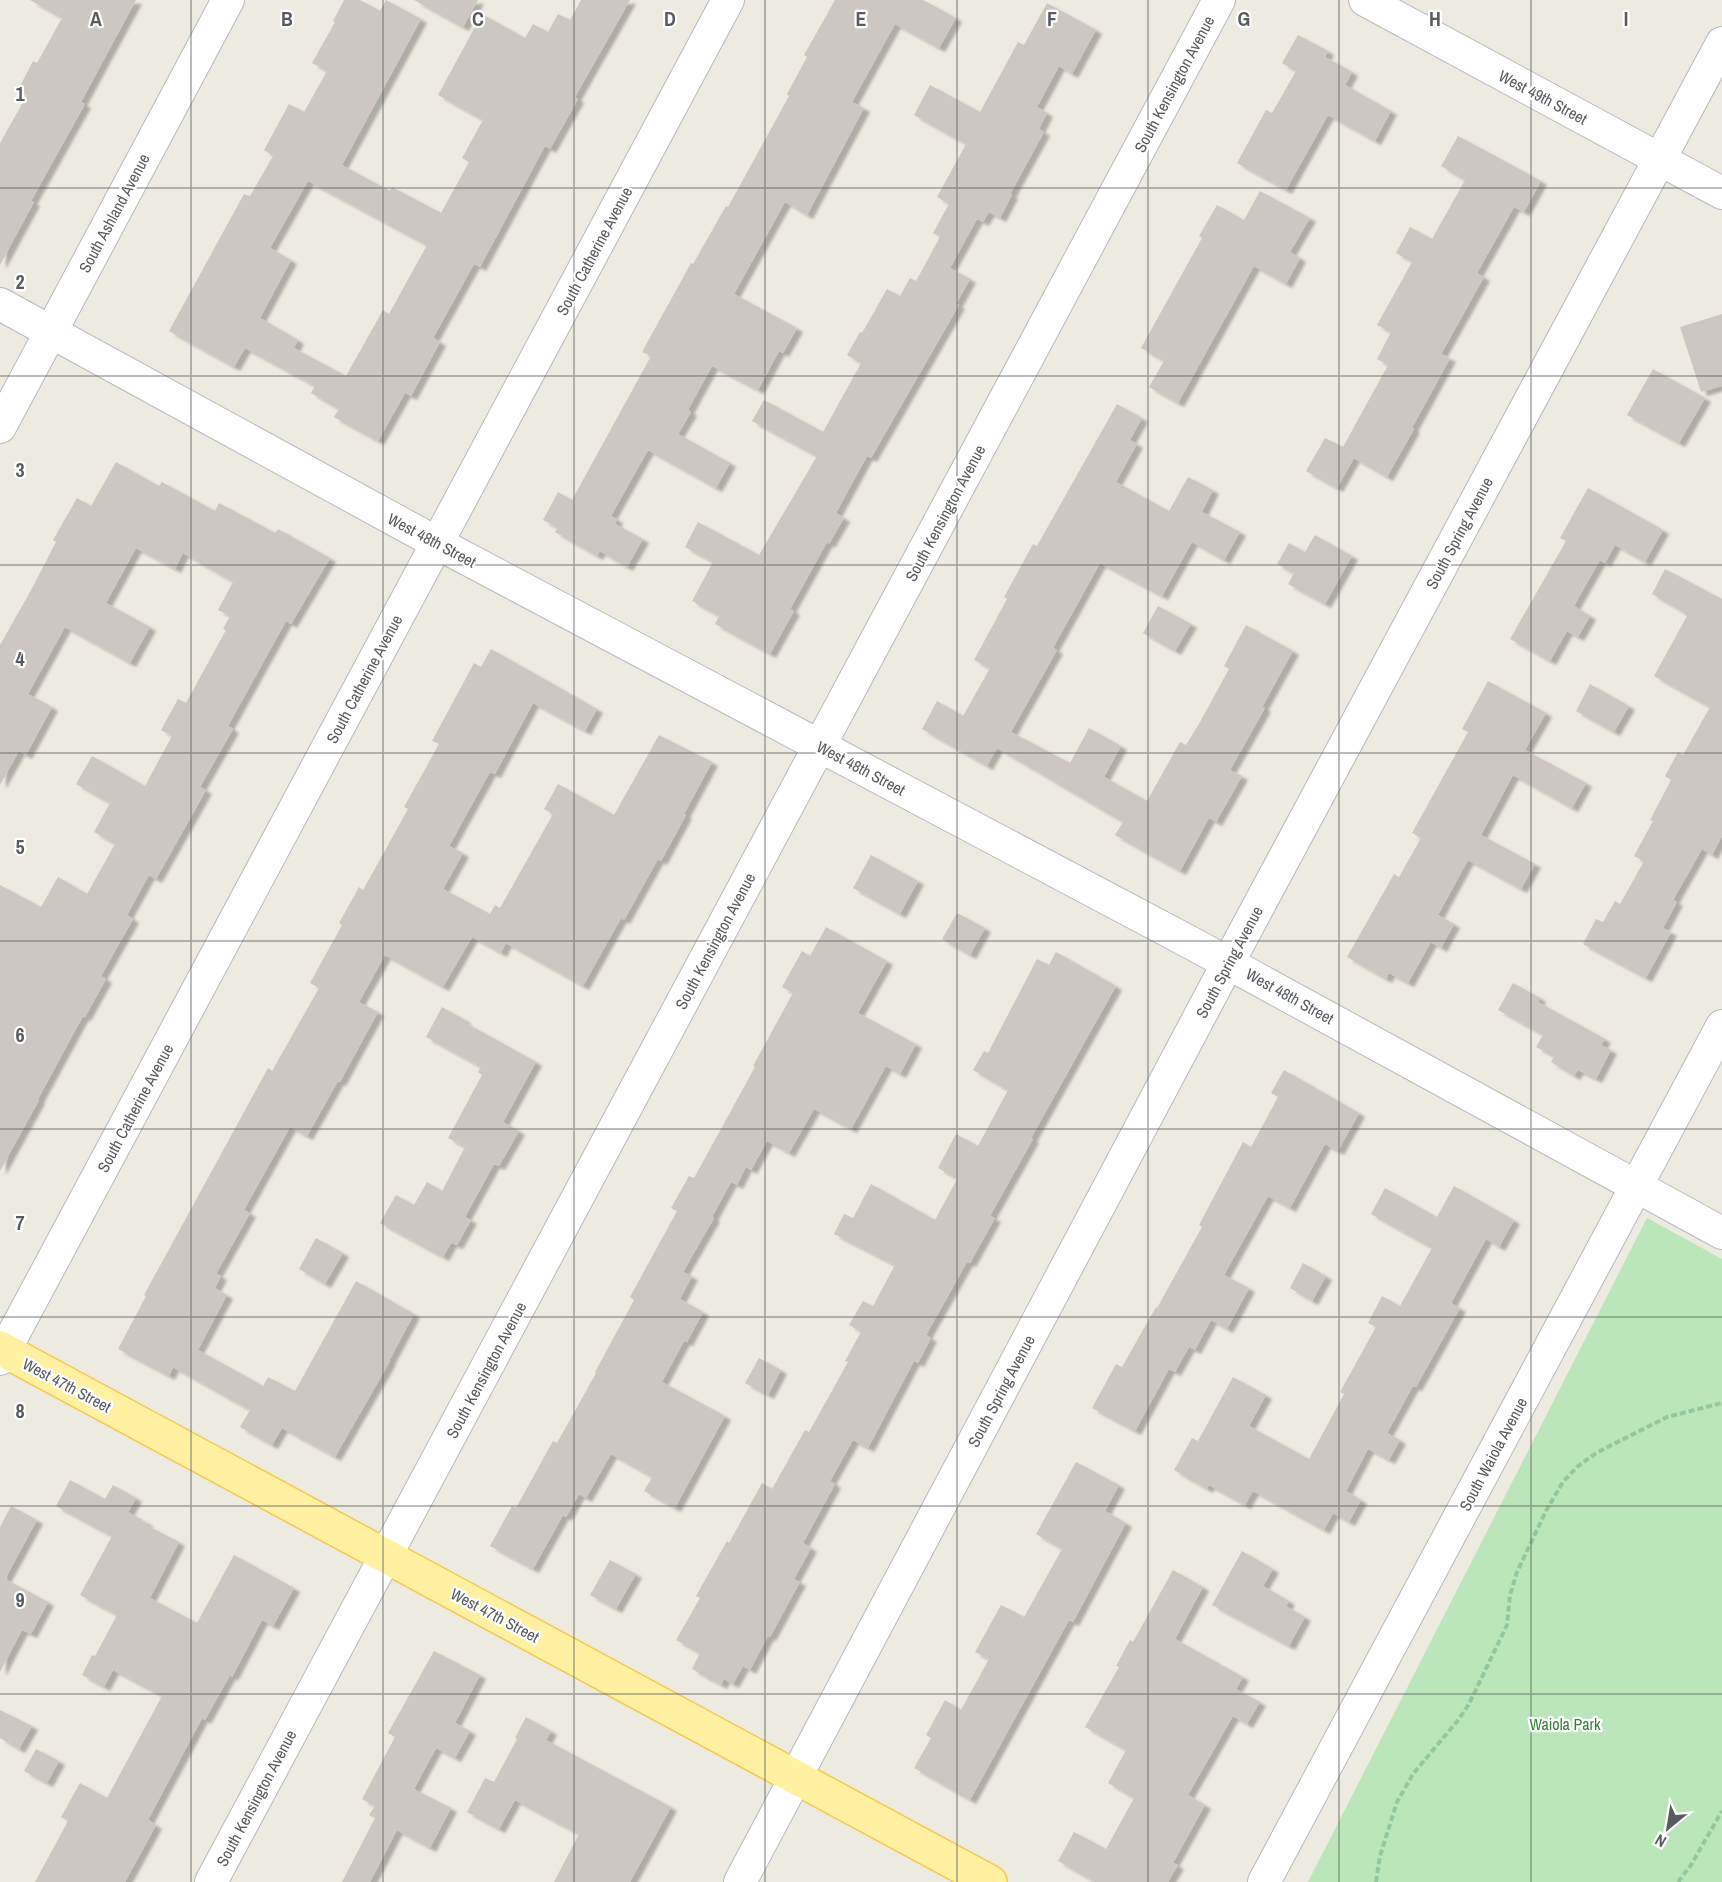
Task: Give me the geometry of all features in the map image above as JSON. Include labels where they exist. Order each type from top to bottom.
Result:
[{"type":"main road","name":"West 47th Street","points":[[1,1352],[386,1556],[990,1882]]},
{"type":"street","name":"South Ashland Avenue","points":[[0,427],[228,0]]},
{"type":"street","name":"South Catherine Avenue","points":[[1,1352],[728,0]]},
{"type":"street","name":"South Kensington Avenue","points":[[211,1882],[1219,0]]},
{"type":"street","name":"West 49th Street","points":[[1365,0],[1722,193]]},
{"type":"street","name":"South Spring Avenue","points":[[740,1882],[1228,963],[1722,43]]},
{"type":"street","name":"West 48th Street","points":[[0,304],[437,543],[1228,963],[1722,1233]]},
{"type":"street","name":"South Waiola Avenue","points":[[1264,1882],[1722,1026]]},
{"type":"path","points":[[1376,1882],[1380,1856],[1397,1802],[1413,1774],[1469,1704],[1507,1625],[1510,1595],[1517,1572],[1546,1511],[1563,1482],[1577,1467],[1596,1453],[1666,1417],[1722,1403]]},
{"type":"path","points":[[1678,1882],[1691,1865],[1722,1811]]},
{"type":"green space","name":"Waiola Park","points":[[1647,1218],[1722,1259],[1722,1882],[1308,1882]]},
{"type":"building","points":[[30,0],[136,0],[81,102],[85,104],[31,201],[34,202],[0,265],[0,143],[27,95],[18,90],[33,61],[37,63],[62,18]]},
{"type":"building","points":[[344,0],[360,0],[380,11],[386,0],[421,19],[342,165],[390,191],[392,187],[441,213],[469,162],[462,158],[483,120],[438,95],[482,14],[525,38],[533,24],[548,32],[558,14],[570,20],[581,0],[630,0],[575,97],[578,99],[550,149],[545,146],[480,267],[474,264],[433,338],[440,342],[411,396],[405,393],[378,441],[334,417],[339,409],[311,393],[315,386],[245,348],[234,367],[169,331],[244,194],[250,196],[273,156],[264,150],[289,104],[304,112],[327,71],[312,63],[335,22],[333,21]],"holes":[[[308,181],[427,245],[389,314],[383,310],[346,376],[294,348],[298,340],[260,318],[291,260],[270,248]]]},
{"type":"building","points":[[414,0],[478,0],[463,27]]},
{"type":"building","points":[[835,0],[923,0],[956,18],[939,48],[895,24],[852,102],[864,108],[807,215],[785,202],[734,294],[797,328],[783,353],[779,351],[758,390],[712,366],[688,410],[691,412],[678,434],[730,463],[716,488],[648,450],[611,516],[617,519],[615,524],[643,539],[627,567],[600,551],[597,556],[555,532],[558,528],[543,520],[558,492],[572,500],[651,356],[642,352],[691,263],[693,264],[726,206],[728,207],[789,96],[787,94],[807,57],[804,55]]},
{"type":"building","points":[[1047,3],[1096,30],[1072,74],[1059,66],[1037,107],[1047,113],[1039,129],[1044,132],[1010,194],[1012,195],[1000,218],[989,212],[983,222],[977,219],[950,268],[970,279],[956,304],[959,305],[871,458],[867,456],[836,513],[844,518],[829,544],[827,542],[790,609],[794,611],[770,654],[715,624],[719,616],[692,601],[713,562],[685,547],[698,522],[759,555],[817,456],[752,421],[764,400],[823,432],[861,363],[847,355],[860,332],[862,333],[887,289],[900,296],[910,278],[916,281],[940,237],[933,233],[949,204],[937,197],[966,144],[914,115],[930,85],[980,112],[1018,42],[1024,45]]},
{"type":"building","points":[[1298,35],[1328,51],[1325,57],[1352,72],[1345,85],[1391,111],[1375,141],[1328,115],[1286,190],[1237,163],[1266,110],[1272,113],[1296,71],[1282,63]]},
{"type":"building","points":[[1458,136],[1541,181],[1524,212],[1514,207],[1477,273],[1484,277],[1441,354],[1450,358],[1387,477],[1354,458],[1337,488],[1306,471],[1325,438],[1343,447],[1388,365],[1377,359],[1391,332],[1377,325],[1412,262],[1396,253],[1410,227],[1432,239],[1465,180],[1441,166]]},
{"type":"building","points":[[1260,191],[1310,218],[1290,252],[1300,258],[1286,284],[1254,266],[1178,403],[1149,387],[1164,361],[1141,348],[1202,238],[1199,236],[1217,205],[1244,220]]},
{"type":"building","points":[[1722,314],[1722,386],[1701,392],[1680,327]]},
{"type":"building","points":[[1653,369],[1705,398],[1679,443],[1627,415]]},
{"type":"building","points":[[1117,404],[1142,418],[1130,440],[1137,444],[1116,482],[1169,511],[1188,477],[1213,490],[1202,512],[1240,532],[1224,560],[1192,542],[1162,596],[1100,563],[1053,648],[1057,650],[1011,732],[1070,763],[1089,728],[1121,746],[1104,777],[1147,801],[1180,742],[1186,745],[1200,722],[1229,669],[1224,666],[1246,625],[1293,651],[1262,707],[1265,708],[1230,770],[1242,776],[1216,822],[1209,818],[1180,871],[1115,835],[1123,822],[997,748],[987,766],[922,729],[937,701],[963,716],[990,668],[974,660],[1007,599],[1004,597],[1033,544],[1037,546]]},
{"type":"building","points":[[116,462],[159,486],[162,482],[215,511],[219,503],[275,533],[278,529],[330,558],[291,624],[286,621],[228,726],[233,729],[200,787],[206,790],[156,879],[149,875],[127,915],[133,919],[101,976],[106,979],[85,1017],[83,1016],[0,1171],[0,885],[41,907],[58,877],[87,894],[115,844],[94,832],[110,803],[76,784],[92,756],[145,786],[172,736],[161,730],[178,699],[186,703],[226,630],[223,629],[230,616],[218,610],[233,582],[183,553],[175,569],[136,548],[106,603],[150,627],[130,663],[65,627],[28,694],[52,707],[26,755],[19,751],[0,785],[0,645],[30,592],[56,542],[53,540],[77,498],[91,506]]},
{"type":"building","points":[[1588,488],[1663,530],[1645,562],[1615,545],[1605,563],[1600,560],[1574,606],[1590,616],[1578,637],[1567,631],[1550,661],[1510,639],[1566,541],[1560,538]]},
{"type":"building","points":[[1315,535],[1352,556],[1325,604],[1288,584],[1294,573],[1277,564],[1289,543],[1305,552]]},
{"type":"building","points":[[1665,569],[1722,599],[1722,836],[1712,855],[1702,849],[1673,900],[1677,902],[1663,928],[1671,932],[1646,978],[1583,944],[1596,919],[1603,922],[1615,901],[1620,904],[1644,861],[1634,856],[1671,780],[1665,776],[1678,752],[1683,755],[1710,707],[1654,676],[1687,616],[1652,594]]},
{"type":"building","points":[[1158,606],[1191,624],[1175,651],[1143,633]]},
{"type":"building","points":[[491,649],[597,709],[585,731],[533,703],[495,774],[490,772],[449,846],[463,853],[443,889],[490,914],[495,905],[500,908],[553,814],[544,809],[558,784],[614,815],[659,735],[712,762],[661,861],[658,859],[624,920],[621,918],[583,986],[506,943],[501,953],[472,937],[443,987],[385,955],[359,1002],[378,1012],[340,1082],[338,1081],[307,1136],[290,1127],[244,1210],[250,1213],[216,1274],[221,1276],[215,1288],[227,1295],[198,1350],[263,1386],[268,1377],[295,1391],[356,1281],[414,1314],[335,1457],[282,1428],[272,1445],[240,1427],[250,1410],[173,1367],[169,1376],[118,1349],[146,1296],[144,1295],[268,1068],[272,1071],[319,988],[310,983],[342,925],[339,923],[359,887],[363,890],[408,809],[404,807],[439,744],[432,741],[474,663],[481,667]]},
{"type":"building","points":[[1488,681],[1546,713],[1525,750],[1586,783],[1572,808],[1513,775],[1481,835],[1535,864],[1521,889],[1468,860],[1438,915],[1454,924],[1441,948],[1431,942],[1408,983],[1389,973],[1386,979],[1347,957],[1394,874],[1399,877],[1421,838],[1412,833],[1468,732],[1462,729]]},
{"type":"building","points":[[1590,684],[1629,706],[1614,732],[1576,711]]},
{"type":"building","points":[[871,855],[918,881],[900,914],[853,888]]},
{"type":"building","points":[[957,913],[985,928],[970,955],[942,939]]},
{"type":"building","points":[[826,927],[887,961],[858,1013],[916,1044],[900,1074],[886,1066],[851,1129],[814,1109],[789,1153],[767,1141],[751,1170],[746,1167],[737,1185],[731,1182],[712,1217],[714,1218],[683,1272],[692,1276],[680,1299],[703,1312],[662,1382],[725,1416],[675,1508],[644,1491],[652,1477],[611,1454],[586,1498],[579,1494],[566,1517],[563,1515],[533,1569],[490,1546],[512,1506],[516,1508],[553,1441],[557,1443],[596,1373],[634,1300],[630,1297],[677,1211],[671,1208],[689,1176],[694,1178],[793,993],[782,987],[802,951],[810,956]]},
{"type":"building","points":[[1056,952],[1116,986],[990,1216],[995,1218],[926,1335],[931,1338],[918,1363],[914,1361],[868,1448],[853,1440],[830,1481],[835,1484],[803,1543],[811,1548],[794,1579],[800,1582],[770,1637],[768,1636],[750,1670],[743,1666],[733,1684],[724,1679],[721,1685],[692,1669],[700,1653],[676,1640],[700,1598],[696,1596],[762,1483],[772,1489],[805,1430],[809,1432],[848,1362],[845,1361],[861,1332],[849,1325],[863,1301],[873,1306],[895,1265],[834,1234],[844,1214],[853,1218],[871,1184],[935,1220],[957,1179],[938,1168],[956,1134],[978,1146],[1008,1090],[973,1070],[984,1051],[988,1053],[1037,959],[1049,965]]},
{"type":"building","points":[[1513,983],[1540,998],[1538,1002],[1605,1039],[1601,1045],[1611,1050],[1596,1079],[1578,1070],[1574,1076],[1551,1062],[1554,1056],[1536,1047],[1543,1035],[1498,1010]]},
{"type":"building","points":[[442,1007],[465,1020],[464,1022],[536,1062],[503,1122],[519,1131],[499,1166],[494,1164],[465,1217],[471,1220],[457,1245],[451,1243],[443,1257],[380,1223],[396,1195],[414,1205],[427,1182],[442,1191],[465,1147],[448,1138],[482,1075],[478,1072],[481,1067],[426,1037]]},
{"type":"building","points":[[1284,1070],[1359,1113],[1338,1151],[1325,1144],[1290,1208],[1268,1196],[1224,1275],[1249,1288],[1227,1329],[1211,1320],[1195,1350],[1189,1347],[1175,1372],[1169,1369],[1135,1431],[1092,1408],[1116,1364],[1122,1367],[1157,1308],[1202,1227],[1199,1225],[1243,1142],[1251,1147],[1278,1097],[1271,1093]]},
{"type":"building","points":[[1454,1186],[1514,1220],[1499,1247],[1486,1239],[1451,1303],[1460,1308],[1416,1387],[1413,1386],[1387,1433],[1400,1440],[1389,1460],[1368,1449],[1346,1491],[1361,1500],[1349,1522],[1333,1513],[1324,1530],[1253,1491],[1245,1505],[1209,1485],[1207,1489],[1174,1470],[1192,1438],[1198,1441],[1233,1377],[1266,1395],[1249,1426],[1309,1459],[1344,1394],[1340,1392],[1376,1327],[1368,1323],[1382,1296],[1400,1306],[1432,1248],[1371,1214],[1385,1188],[1437,1217]]},
{"type":"building","points":[[316,1238],[343,1253],[325,1284],[299,1269]]},
{"type":"building","points":[[1303,1263],[1326,1276],[1312,1301],[1290,1288]]},
{"type":"building","points":[[759,1358],[781,1370],[768,1395],[745,1383]]},
{"type":"building","points":[[1076,1462],[1119,1485],[1105,1511],[1126,1523],[1073,1622],[1069,1620],[970,1800],[914,1768],[931,1738],[926,1735],[945,1700],[961,1710],[989,1659],[975,1652],[1001,1605],[1024,1617],[1062,1549],[1036,1534]]},
{"type":"building","points":[[70,1480],[105,1499],[113,1485],[136,1498],[128,1512],[147,1523],[146,1525],[179,1542],[150,1598],[197,1623],[234,1555],[294,1588],[273,1626],[262,1620],[232,1677],[230,1675],[205,1720],[202,1718],[148,1820],[156,1825],[125,1882],[35,1882],[68,1821],[61,1817],[80,1783],[107,1798],[162,1696],[113,1670],[104,1687],[82,1675],[117,1615],[80,1595],[112,1536],[56,1506]]},
{"type":"building","points":[[11,1506],[37,1520],[5,1579],[48,1602],[31,1634],[22,1630],[0,1672],[0,1527]]},
{"type":"building","points":[[1242,1551],[1273,1569],[1263,1586],[1289,1601],[1286,1606],[1305,1617],[1289,1646],[1212,1605]]},
{"type":"building","points":[[610,1560],[636,1574],[616,1609],[590,1595]]},
{"type":"building","points":[[1173,1570],[1203,1587],[1175,1639],[1243,1677],[1236,1689],[1260,1702],[1247,1724],[1233,1716],[1188,1795],[1205,1805],[1173,1863],[1178,1865],[1168,1882],[1095,1882],[1058,1861],[1074,1832],[1106,1849],[1134,1798],[1108,1783],[1126,1750],[1085,1727],[1119,1667],[1116,1666],[1130,1640],[1133,1642]]},
{"type":"building","points":[[434,1651],[480,1675],[455,1723],[470,1731],[455,1758],[436,1748],[414,1789],[451,1808],[430,1848],[397,1830],[370,1882],[342,1882],[375,1818],[369,1815],[375,1806],[362,1799],[395,1737],[388,1733]]},
{"type":"building","points":[[0,1710],[32,1726],[19,1749],[0,1738]]},
{"type":"building","points":[[526,1717],[551,1731],[546,1740],[671,1807],[630,1882],[554,1882],[579,1834],[515,1800],[499,1829],[467,1812],[485,1778],[494,1782]]},
{"type":"building","points":[[36,1749],[59,1761],[47,1783],[24,1771]]}]
